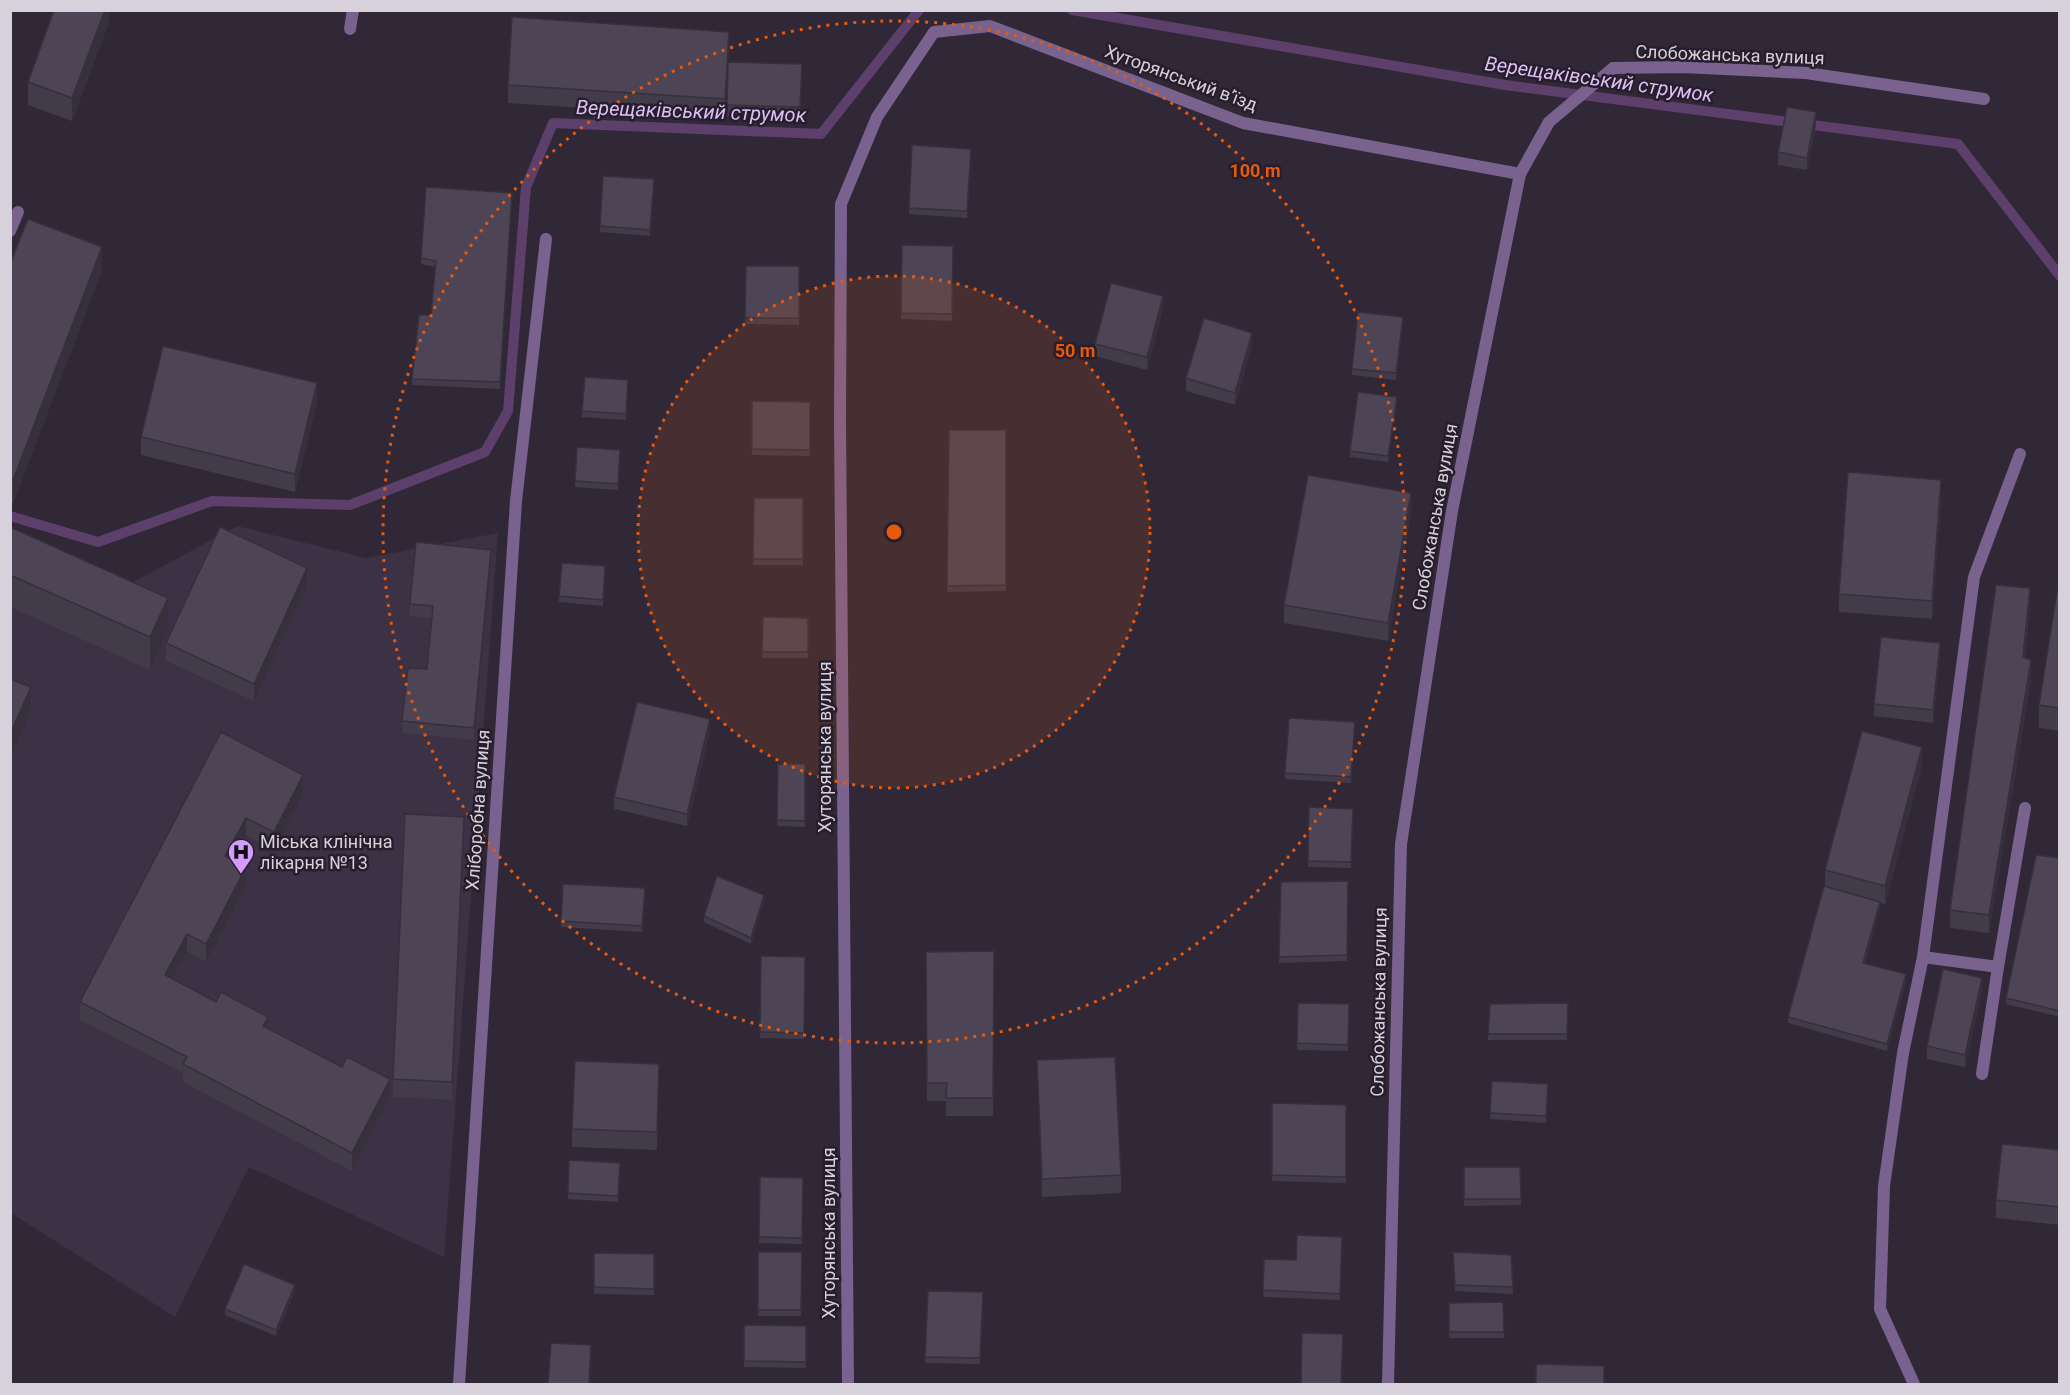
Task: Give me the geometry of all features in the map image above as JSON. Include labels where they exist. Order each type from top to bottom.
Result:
[{"type":"street","points":[[350,29],[353,10]]},
{"type":"street","name":"Хуторянський в’їзд","points":[[877,117],[934,32],[990,26],[1243,123],[1520,174]]},
{"type":"street","name":"Слобожанська вулиця","points":[[1388,1384],[1401,844],[1452,511],[1520,174],[1550,122],[1613,68],[1683,67],[1806,73],[1984,99]]},
{"type":"street","name":"Хуторянська вулиця","points":[[848,1384],[840,423],[842,204],[877,117]]},
{"type":"street","points":[[10,231],[18,212]]},
{"type":"street","name":"Хліборобна вулиця","points":[[459,1384],[516,501],[546,239]]},
{"type":"street","points":[[1914,1384],[1880,1309],[1884,1186],[1903,1053],[1923,957],[1974,577],[2020,454]]},
{"type":"street","points":[[1982,1074],[2025,808]]},
{"type":"street","points":[[1923,957],[1998,968]]},
{"type":"shaded area","name":"Міська клінічна лікарня №13","points":[[237,526],[366,558],[498,533],[444,1257],[249,1167],[175,1317],[11,1213],[10,551],[130,584]]},
{"type":"building","points":[[54,10],[105,10],[72,98],[28,82]]},
{"type":"building","points":[[512,17],[729,32],[725,99],[508,85]]},
{"type":"building","points":[[728,62],[802,64],[800,107],[727,105]]},
{"type":"building","points":[[1787,107],[1816,112],[1807,158],[1778,152]]},
{"type":"building","points":[[912,145],[971,149],[967,211],[909,208]]},
{"type":"building","points":[[603,176],[654,179],[650,230],[600,226]]},
{"type":"building","points":[[426,187],[512,193],[500,382],[412,379],[419,315],[431,315],[436,261],[421,258]]},
{"type":"building","points":[[28,219],[102,247],[13,480],[10,479],[10,264]]},
{"type":"building","points":[[902,245],[953,246],[952,314],[901,313]]},
{"type":"building","points":[[746,266],[799,266],[799,318],[745,318]]},
{"type":"building","points":[[1111,283],[1163,296],[1147,357],[1095,344]]},
{"type":"building","points":[[1358,312],[1403,317],[1396,373],[1352,369]]},
{"type":"building","points":[[1204,318],[1252,333],[1235,393],[1186,378]]},
{"type":"building","points":[[163,346],[317,383],[295,474],[141,437]]},
{"type":"building","points":[[585,377],[628,380],[626,414],[582,411]]},
{"type":"building","points":[[1358,392],[1397,397],[1388,456],[1350,451]]},
{"type":"building","points":[[752,401],[810,402],[810,450],[752,449]]},
{"type":"building","points":[[949,430],[1006,430],[1006,585],[947,586]]},
{"type":"building","points":[[577,447],[620,450],[618,484],[575,481]]},
{"type":"building","points":[[1848,472],[1941,480],[1932,601],[1839,594]]},
{"type":"building","points":[[1308,475],[1411,493],[1388,623],[1284,605]]},
{"type":"building","points":[[754,498],[803,498],[803,559],[753,559]]},
{"type":"building","points":[[10,527],[168,598],[150,637],[10,575]]},
{"type":"building","points":[[220,527],[307,568],[254,684],[166,643]]},
{"type":"building","points":[[416,542],[491,550],[474,728],[402,721],[408,668],[427,669],[433,606],[410,604]]},
{"type":"building","points":[[562,563],[605,566],[603,600],[559,596]]},
{"type":"building","points":[[2060,573],[2060,708],[2039,705]]},
{"type":"building","points":[[1996,585],[2030,588],[2023,657],[2031,660],[1989,915],[1950,910]]},
{"type":"building","points":[[763,617],[808,618],[808,652],[762,652]]},
{"type":"building","points":[[1881,637],[1940,643],[1933,710],[1874,704]]},
{"type":"building","points":[[10,679],[31,687],[10,734]]},
{"type":"building","points":[[637,702],[710,719],[687,814],[614,797]]},
{"type":"building","points":[[1289,718],[1355,722],[1351,777],[1285,773]]},
{"type":"building","points":[[1862,731],[1922,747],[1885,886],[1825,870]]},
{"type":"building","points":[[221,732],[303,775],[274,832],[246,818],[225,856],[246,867],[206,944],[187,934],[165,975],[216,1002],[221,992],[268,1017],[263,1026],[342,1067],[347,1057],[390,1079],[352,1153],[183,1064],[187,1057],[80,1002]]},
{"type":"building","points":[[778,764],[805,764],[805,821],[777,820]]},
{"type":"building","points":[[1309,807],[1353,809],[1351,862],[1308,861]]},
{"type":"building","points":[[405,814],[464,817],[452,1082],[393,1079]]},
{"type":"building","points":[[2036,855],[2060,858],[2060,1011],[2006,998]]},
{"type":"building","points":[[717,876],[764,895],[751,938],[704,916]]},
{"type":"building","points":[[1348,881],[1347,955],[1279,957],[1281,882]]},
{"type":"building","points":[[563,884],[645,888],[642,926],[561,921]]},
{"type":"building","points":[[1824,886],[1880,902],[1863,963],[1906,974],[1887,1044],[1788,1017]]},
{"type":"building","points":[[994,951],[993,1098],[946,1098],[947,1083],[927,1083],[926,952]]},
{"type":"building","points":[[761,956],[805,957],[804,1033],[760,1032]]},
{"type":"building","points":[[1943,969],[1982,978],[1965,1055],[1927,1046]]},
{"type":"building","points":[[1298,1003],[1349,1004],[1348,1045],[1297,1043]]},
{"type":"building","points":[[1568,1003],[1567,1034],[1488,1034],[1490,1004]]},
{"type":"building","points":[[1115,1057],[1121,1175],[1042,1179],[1037,1060]]},
{"type":"building","points":[[575,1061],[659,1064],[657,1132],[572,1129]]},
{"type":"building","points":[[1492,1081],[1548,1084],[1546,1116],[1490,1113]]},
{"type":"building","points":[[1272,1103],[1346,1105],[1346,1177],[1272,1175]]},
{"type":"building","points":[[2002,1144],[2060,1150],[2060,1207],[1996,1200]]},
{"type":"building","points":[[569,1160],[620,1163],[618,1196],[568,1193]]},
{"type":"building","points":[[1464,1167],[1520,1167],[1521,1199],[1464,1199]]},
{"type":"building","points":[[760,1177],[803,1178],[802,1238],[759,1237]]},
{"type":"building","points":[[1297,1235],[1342,1237],[1340,1294],[1263,1290],[1264,1259],[1296,1260]]},
{"type":"building","points":[[758,1252],[802,1252],[801,1310],[758,1310]]},
{"type":"building","points":[[1453,1252],[1511,1255],[1513,1287],[1455,1285]]},
{"type":"building","points":[[594,1253],[654,1254],[654,1289],[594,1287]]},
{"type":"building","points":[[244,1264],[295,1285],[276,1330],[225,1309]]},
{"type":"building","points":[[928,1291],[983,1292],[980,1358],[925,1357]]},
{"type":"building","points":[[1503,1302],[1504,1332],[1449,1332],[1449,1303]]},
{"type":"building","points":[[744,1325],[806,1326],[806,1362],[744,1361]]},
{"type":"building","points":[[1302,1333],[1343,1334],[1341,1384],[1301,1384]]},
{"type":"building","points":[[551,1343],[591,1345],[589,1384],[548,1384]]},
{"type":"building","points":[[1536,1364],[1604,1366],[1604,1384],[1536,1384]]},
{"type":"waterway","name":"Верещаківський струмок","points":[[10,516],[98,542],[212,501],[350,505],[485,452],[508,411],[526,187],[553,123],[821,134],[919,10]]},
{"type":"waterway","name":"Верещаківський струмок","points":[[1072,10],[1505,85],[1958,144],[2060,276]]},
{"type":"place","name":"Міська клінічна лікарня №13","points":[[241,875]]}]
